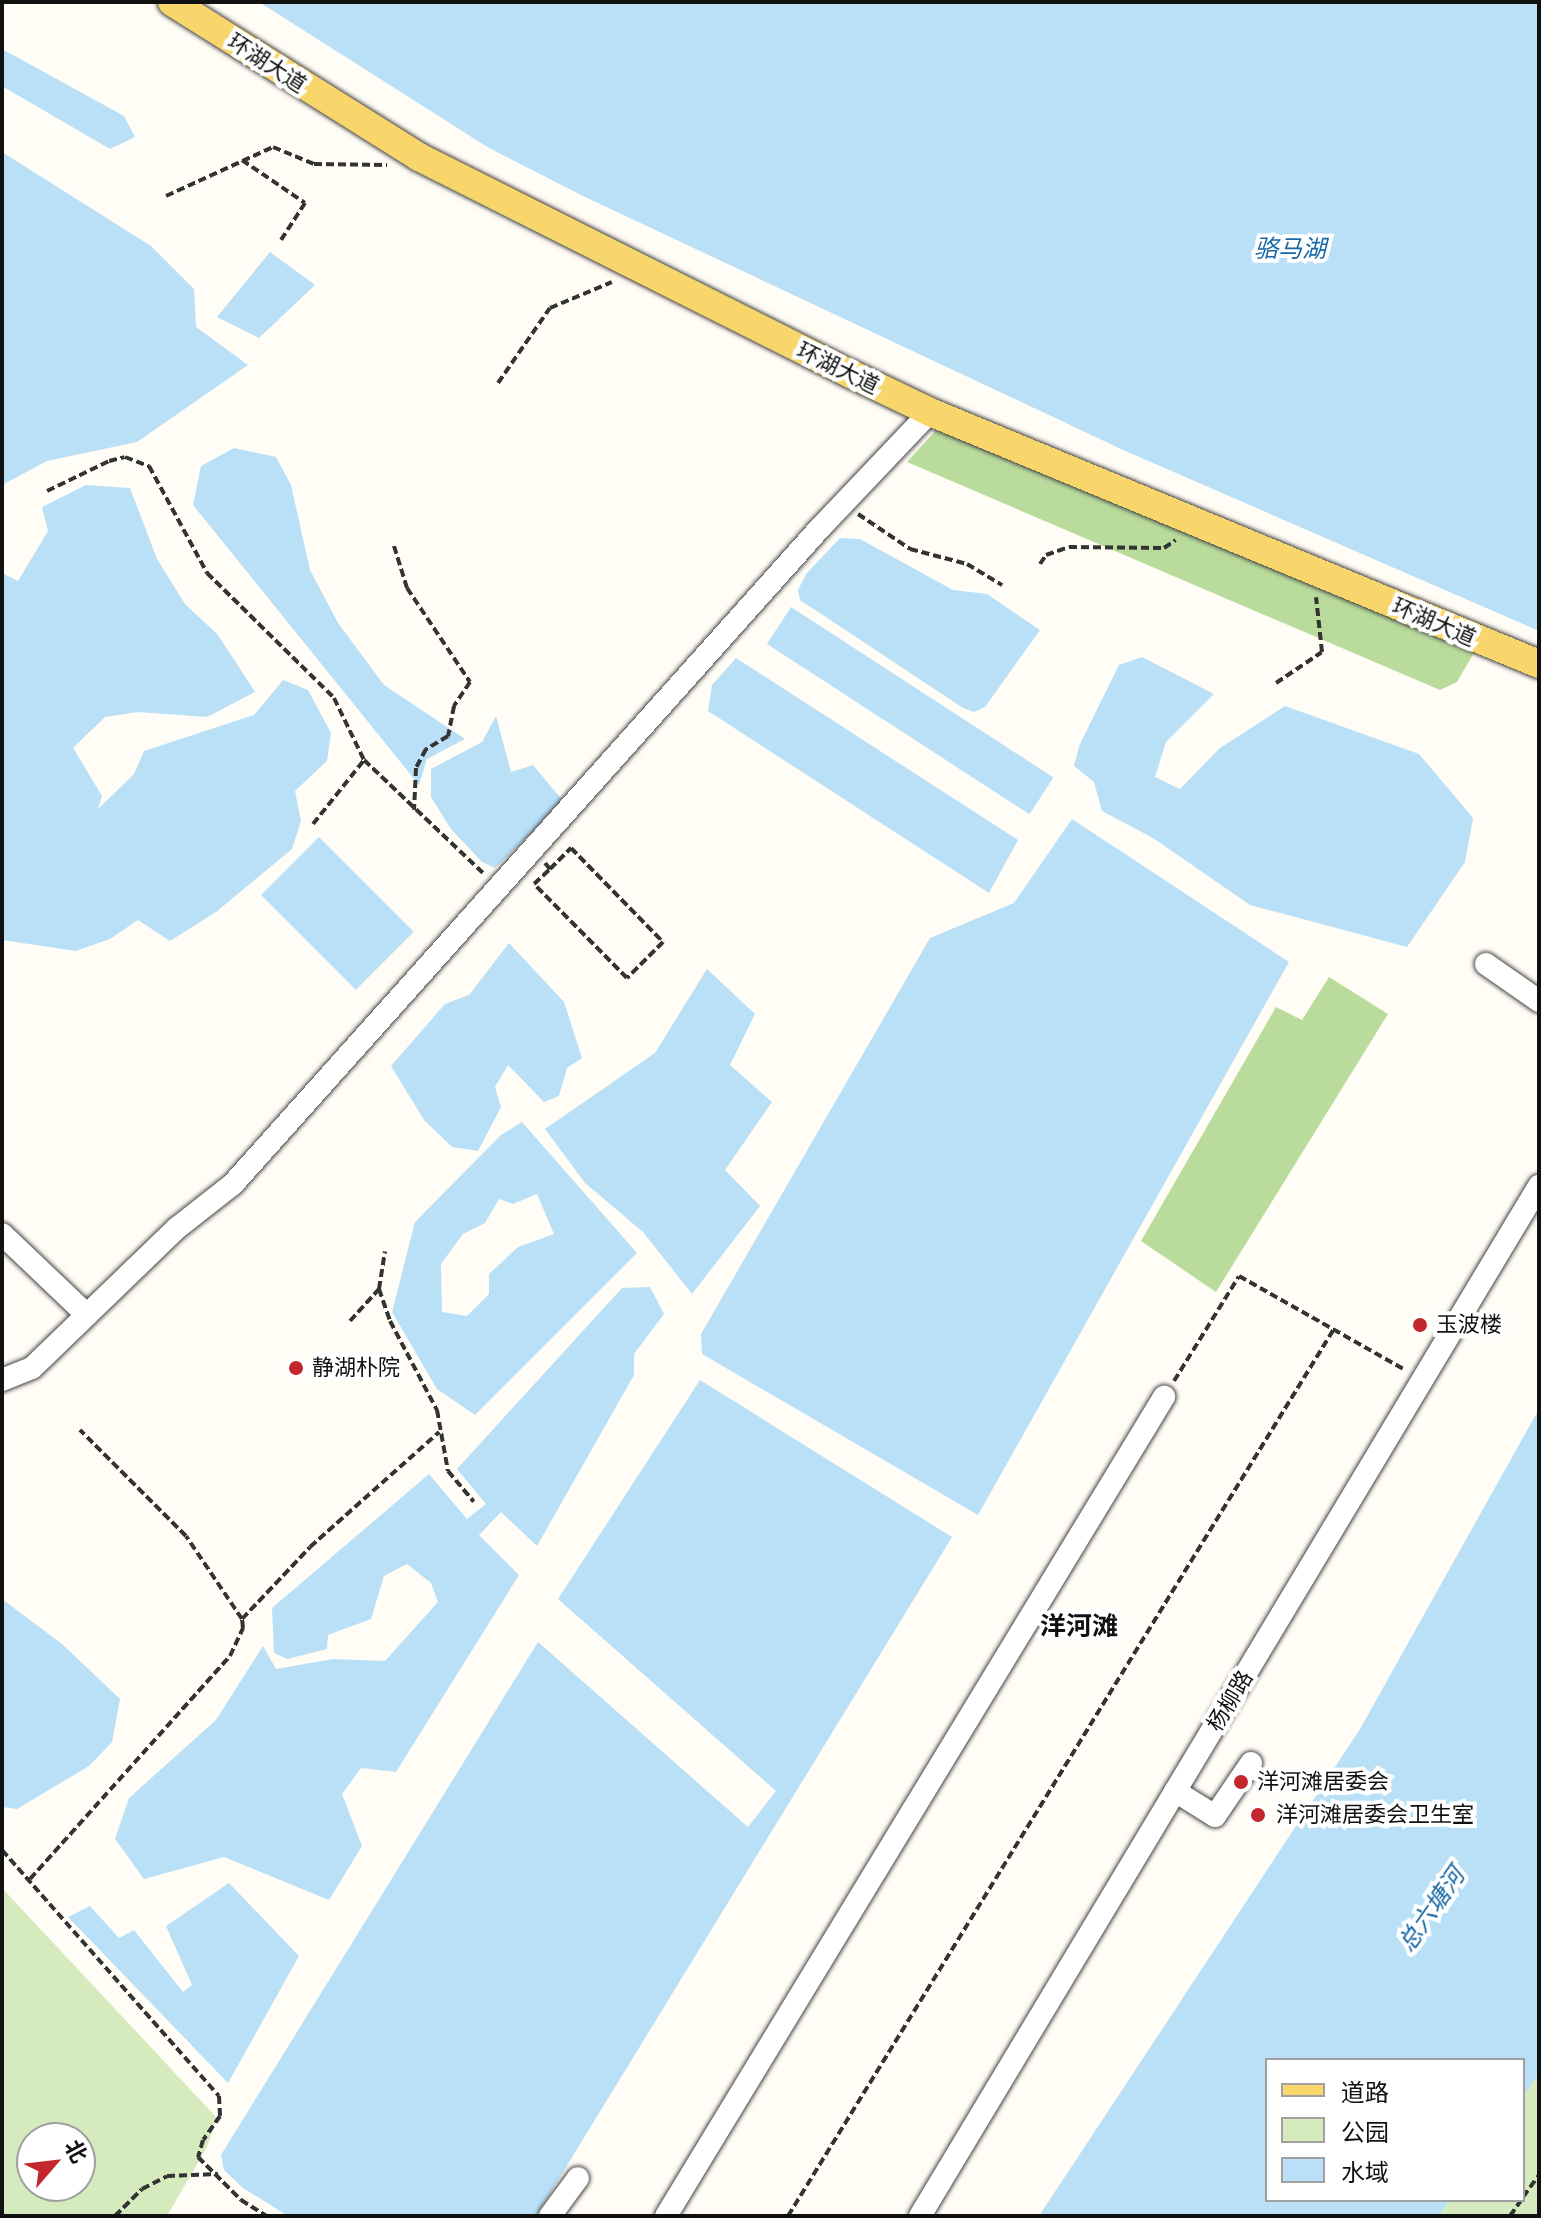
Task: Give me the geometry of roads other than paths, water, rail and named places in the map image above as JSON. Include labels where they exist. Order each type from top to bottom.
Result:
[{"type":"main road","name":"环湖大道","points":[[172,2],[434,164],[640,271],[930,412],[1539,664]]},
{"type":"street","points":[[2,1380],[32,1368],[177,1228],[233,1184],[844,503],[930,412]]},
{"type":"street","points":[[1486,964],[1539,1001]]},
{"type":"street","name":"杨柳路","points":[[920,2216],[1539,1186]]},
{"type":"street","points":[[2,1234],[87,1315]]},
{"type":"street","points":[[666,2216],[1164,1397]]},
{"type":"street","points":[[1175,1791],[1215,1816],[1251,1763]]},
{"type":"street","points":[[550,2216],[578,2178]]},
{"type":"water","name":"骆马湖","points":[[259,2],[1539,2],[1539,631],[1121,449],[583,196],[489,148]]},
{"type":"water","points":[[2,49],[124,116],[135,137],[110,149],[2,86]]},
{"type":"water","points":[[2,152],[151,246],[194,289],[196,327],[248,365],[137,442],[47,461],[2,485]]},
{"type":"water","points":[[270,252],[315,285],[259,338],[217,317]]},
{"type":"water","points":[[234,448],[276,457],[291,485],[310,570],[338,623],[384,685],[465,739],[427,759],[419,785],[193,505],[201,466]]},
{"type":"water","points":[[86,485],[130,488],[157,559],[185,604],[218,635],[255,692],[207,717],[138,712],[105,717],[73,748],[102,796],[98,809],[134,774],[144,751],[254,715],[283,680],[308,690],[331,733],[327,761],[295,791],[301,821],[292,849],[216,912],[170,941],[138,920],[110,939],[76,951],[2,940],[2,573],[18,581],[48,531],[42,507]]},
{"type":"water","points":[[840,538],[860,539],[953,590],[987,594],[1040,630],[985,707],[974,712],[963,708],[800,600],[798,590],[806,574]]},
{"type":"water","points":[[791,607],[1054,777],[1030,814],[767,644]]},
{"type":"water","points":[[1142,657],[1214,694],[1166,742],[1155,777],[1180,789],[1220,748],[1285,706],[1419,754],[1473,818],[1465,862],[1407,947],[1250,905],[1153,838],[1102,811],[1094,782],[1074,766],[1079,746],[1119,665]]},
{"type":"water","points":[[736,658],[1018,840],[989,893],[708,711],[712,685]]},
{"type":"water","points":[[496,716],[511,772],[533,765],[564,802],[495,868],[482,862],[451,829],[431,797],[431,769],[482,742]]},
{"type":"water","points":[[1072,819],[1289,962],[978,1515],[702,1354],[701,1334],[930,938],[1014,903]]},
{"type":"water","points":[[319,837],[414,932],[356,990],[261,895]]},
{"type":"water","points":[[509,943],[564,1002],[582,1058],[567,1068],[559,1096],[544,1102],[508,1065],[495,1087],[501,1107],[478,1151],[452,1147],[424,1120],[391,1066],[445,1004],[469,995]]},
{"type":"water","points":[[707,969],[755,1014],[730,1065],[772,1102],[725,1170],[760,1206],[692,1294],[643,1232],[585,1183],[545,1129],[655,1053]]},
{"type":"water","points":[[522,1122],[637,1253],[475,1415],[437,1389],[392,1312],[415,1222],[501,1135]],"holes":[[[537,1194],[554,1234],[518,1247],[489,1274],[489,1294],[467,1316],[442,1312],[441,1264],[463,1234],[485,1223],[499,1199],[513,1204]]]},
{"type":"water","points":[[650,1287],[664,1314],[634,1354],[634,1375],[537,1546],[501,1512],[479,1535],[519,1575],[396,1772],[361,1768],[342,1794],[362,1846],[329,1900],[224,1857],[144,1879],[115,1839],[129,1798],[216,1720],[263,1646],[276,1669],[333,1659],[385,1661],[438,1602],[431,1583],[407,1564],[384,1576],[371,1619],[328,1635],[327,1649],[287,1659],[274,1653],[272,1608],[429,1474],[467,1519],[486,1504],[457,1469],[622,1288]]},
{"type":"water","points":[[700,1380],[952,1537],[536,2216],[288,2216],[243,2188],[224,2170],[221,2155],[538,1642],[748,1827],[776,1791],[558,1599]]},
{"type":"water","name":"总六塘河","points":[[1539,1409],[1539,2074],[1525,2094],[1525,2058],[1265,2058],[1265,2202],[1449,2202],[1439,2216],[1039,2216],[1360,1729]]},
{"type":"water","points":[[2,1599],[62,1644],[120,1699],[112,1742],[89,1766],[17,1809],[2,1807]]},
{"type":"water","points":[[229,1883],[299,1956],[228,2083],[68,1917],[90,1906],[119,1938],[134,1930],[183,1992],[192,1985],[166,1926]]},
{"type":"place","name":"玉波楼","points":[[1420,1325]]},
{"type":"place","name":"静湖朴院","points":[[296,1368]]},
{"type":"place","name":"洋河滩居委会","points":[[1241,1782]]},
{"type":"place","name":"洋河滩居委会卫生室","points":[[1258,1815]]},
{"type":"district","name":"洋河滩","points":[[1079,1627]]}]
